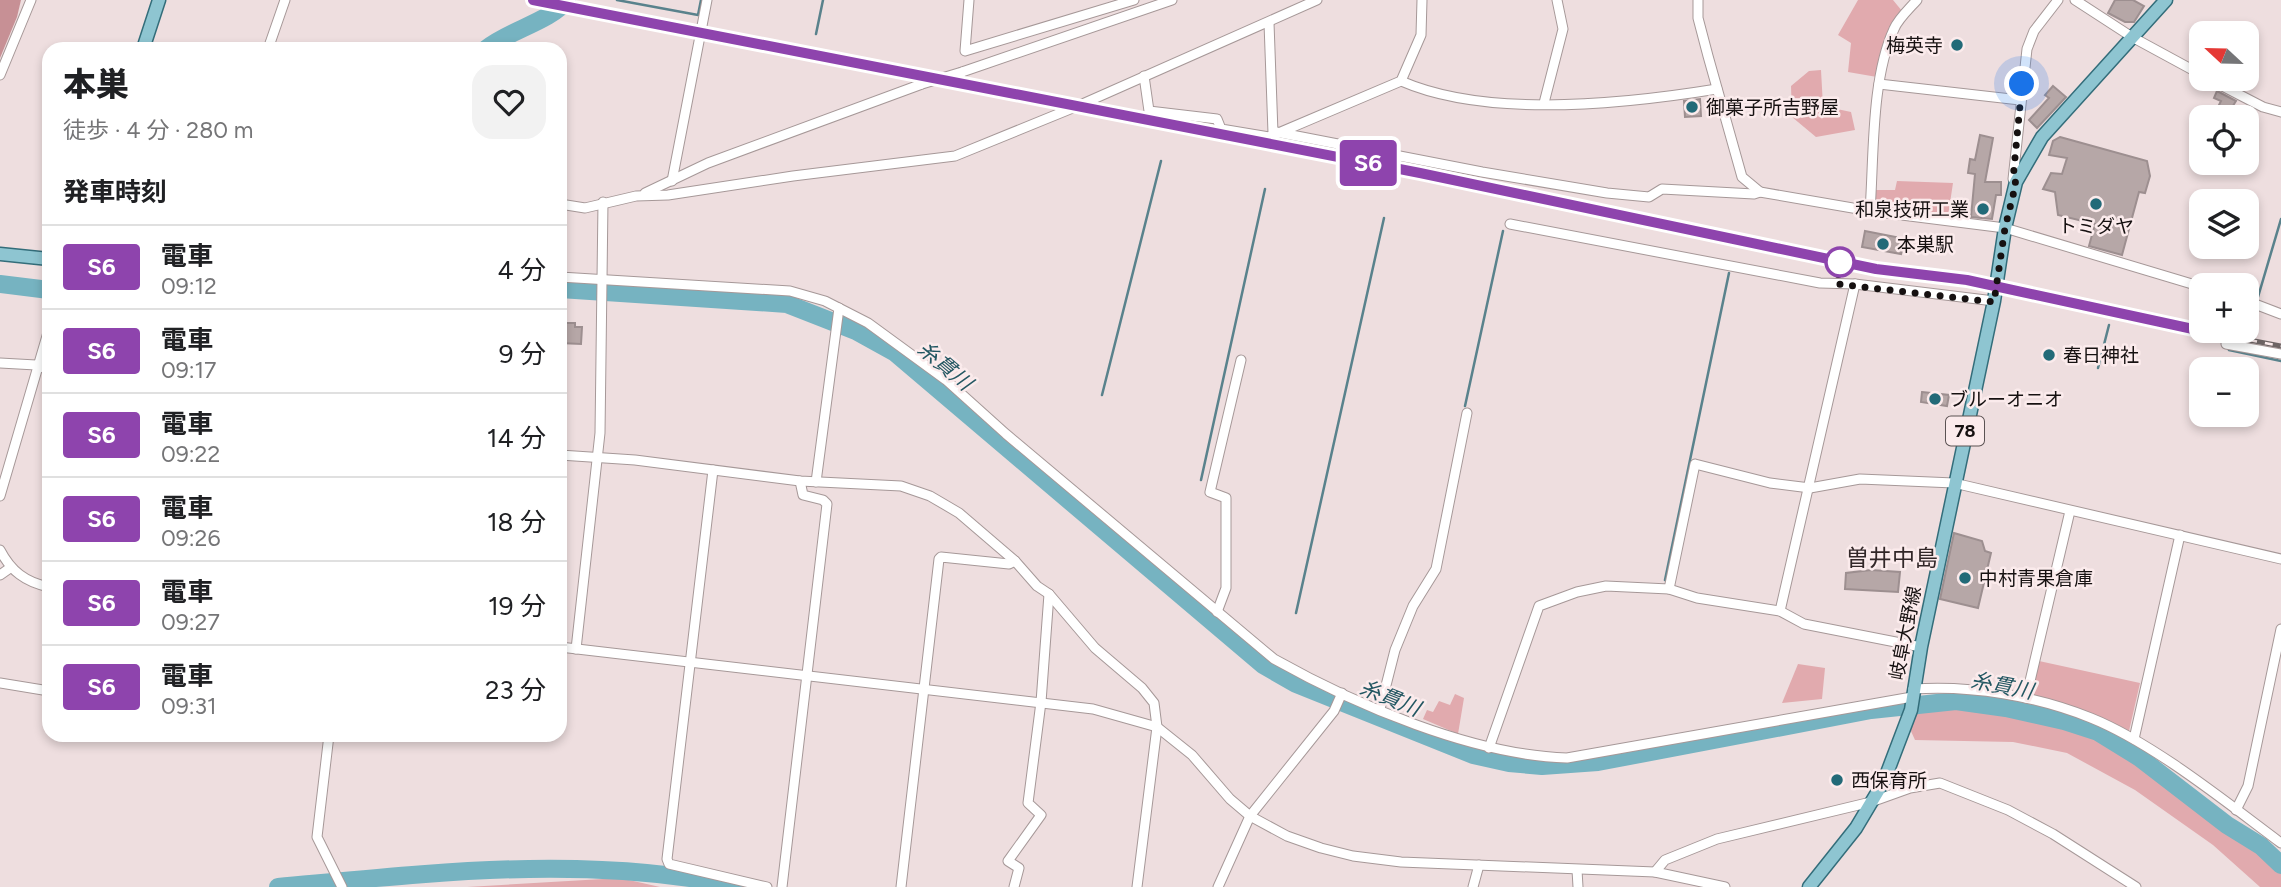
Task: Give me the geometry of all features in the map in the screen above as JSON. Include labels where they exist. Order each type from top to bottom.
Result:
[{"type":"main road","points":[[145,42],[159,0]]},
{"type":"main road","name":"岐阜大野線","points":[[1810,887],[1856,828],[1884,781],[1901,741],[1994,302],[2005,228],[2016,183],[2042,137],[2166,0]]},
{"type":"main road","points":[[0,254],[42,258]]},
{"type":"street","points":[[0,75],[31,0]]},
{"type":"street","points":[[270,42],[285,0]]},
{"type":"street","points":[[672,181],[707,0]]},
{"type":"street","points":[[969,0],[965,51],[1115,3],[1134,0]]},
{"type":"street","points":[[636,196],[708,163],[922,84],[1172,0]]},
{"type":"street","points":[[567,205],[585,208],[636,196],[668,195],[955,156],[1018,132],[1317,0]]},
{"type":"street","points":[[1144,76],[1149,111],[1217,119],[1221,129],[1269,137],[1275,132],[1401,81],[1421,35],[1422,0]]},
{"type":"street","points":[[1544,103],[1563,29],[1557,0]]},
{"type":"street","points":[[1698,0],[1698,19],[1742,177],[1760,192]]},
{"type":"street","points":[[1870,211],[1879,84],[1884,57],[1895,27],[1917,0]]},
{"type":"street","points":[[2016,183],[2013,179],[2026,49],[2034,31],[2058,0]]},
{"type":"street","points":[[2075,0],[2132,37],[2189,68]]},
{"type":"street","points":[[1269,23],[1275,132]]},
{"type":"street","points":[[1401,81],[1420,89],[1497,104],[1608,101],[1717,89]]},
{"type":"street","points":[[1879,84],[2020,100]]},
{"type":"street","points":[[2232,91],[2261,106],[2281,112]]},
{"type":"street","points":[[1275,132],[1482,173],[1607,193],[1649,197],[1662,189],[1754,194],[1760,192],[1870,211],[2005,228],[2189,283]]},
{"type":"street","points":[[576,649],[598,457],[603,202]]},
{"type":"street","points":[[1510,224],[1820,283],[1855,284],[1994,302]]},
{"type":"street","points":[[567,278],[601,283],[790,291],[838,317],[868,323],[946,380],[1274,659],[1341,695],[1464,742],[1567,758],[1945,687],[2026,698],[2090,718],[2134,739],[2281,844]]},
{"type":"street","points":[[1780,611],[1855,284]]},
{"type":"street","points":[[2259,306],[2281,314]]},
{"type":"street","points":[[816,482],[838,317]]},
{"type":"street","points":[[2226,344],[2281,354]]},
{"type":"street","points":[[0,496],[42,348]]},
{"type":"street","points":[[1217,612],[1226,588],[1226,498],[1210,492],[1241,360]]},
{"type":"street","points":[[0,363],[42,367]]},
{"type":"street","points":[[1380,709],[1395,650],[1413,606],[1436,569],[1467,413]]},
{"type":"street","points":[[567,455],[800,481],[901,486],[918,491],[959,513],[1049,594],[1095,648],[1142,688],[1154,703],[1157,727],[1136,887]]},
{"type":"street","points":[[1669,589],[1695,464],[1770,483],[1810,488],[1860,479],[1954,483],[2281,559]]},
{"type":"street","points":[[713,470],[667,859],[670,864],[767,887]]},
{"type":"street","points":[[782,887],[827,504],[823,500],[803,495],[800,481]]},
{"type":"street","points":[[2026,698],[2070,511]]},
{"type":"street","points":[[2134,739],[2180,535]]},
{"type":"street","points":[[0,550],[10,568],[23,578],[42,585]]},
{"type":"street","points":[[901,887],[939,559],[942,557],[1009,564],[1015,561]]},
{"type":"street","points":[[0,575],[10,568]]},
{"type":"street","points":[[1489,748],[1539,606],[1577,592],[1606,586],[1669,589],[1697,598],[1780,611],[1804,624],[1921,647]]},
{"type":"street","points":[[1014,887],[1019,868],[1008,861],[1041,815],[1028,803],[1041,702],[1049,594]]},
{"type":"street","points":[[2236,810],[2248,786],[2281,629]]},
{"type":"street","points":[[567,648],[1093,709],[1157,727],[1192,755],[1230,799],[1250,816],[1287,836],[1353,856],[1401,862],[1655,872],[1681,883],[1725,887]]},
{"type":"street","points":[[0,683],[42,690]]},
{"type":"street","points":[[1218,887],[1250,816],[1336,707],[1341,695]]},
{"type":"street","points":[[327,742],[317,837],[342,887]]},
{"type":"street","points":[[1655,872],[1665,860],[1717,839],[1871,802],[1910,788],[1940,783],[2008,810],[2053,834],[2136,887]]},
{"type":"street","points":[[1473,887],[1479,865]]},
{"type":"street","points":[[1577,870],[1578,887]]},
{"type":"shaded area","points":[[0,0],[21,0],[0,58]]},
{"type":"shaded area","points":[[1858,0],[1893,0],[1902,11],[1877,77],[1848,72],[1851,43],[1838,35]]},
{"type":"shaded area","points":[[1821,70],[1823,106],[1851,112],[1855,130],[1816,137],[1792,117],[1791,86],[1809,71]]},
{"type":"shaded area","points":[[1897,181],[1953,183],[1948,216],[1873,206],[1874,190],[1895,190]]},
{"type":"shaded area","points":[[2039,661],[2140,683],[2129,731],[2068,706],[2032,696]]},
{"type":"shaded area","points":[[1798,664],[1825,668],[1822,699],[1782,703]]},
{"type":"shaded area","points":[[1455,694],[1464,698],[1458,734],[1423,719],[1427,710],[1433,712],[1439,701],[1450,705]]},
{"type":"shaded area","points":[[1961,695],[2069,716],[2125,742],[2281,856],[2281,887],[2260,887],[2213,845],[2135,790],[2067,753],[2013,742],[1915,740],[1910,729],[1920,702]]},
{"type":"shaded area","points":[[620,878],[660,887],[467,887]]},
{"type":"building","points":[[2115,0],[2133,0],[2144,6],[2134,22],[2125,22],[2108,13]]},
{"type":"building","points":[[2053,86],[2066,97],[2037,128],[2029,120],[2049,98],[2045,95]]},
{"type":"building","points":[[2217,91],[2236,101],[2234,105],[2219,105],[2221,101],[2214,98]]},
{"type":"building","name":"御菓子所吉野屋","points":[[1700,99],[1701,116],[1685,117],[1684,101]]},
{"type":"building","points":[[1980,135],[1993,138],[1985,182],[2001,182],[2001,195],[1996,195],[1992,219],[1971,217],[1975,174],[1968,173],[1970,159],[1975,160]]},
{"type":"building","name":"トミダヤ","points":[[2060,137],[2147,161],[2150,176],[2145,193],[2139,192],[2122,255],[2089,246],[2095,224],[2058,215],[2055,192],[2043,189],[2051,173],[2062,174],[2067,158],[2049,155],[2053,141]]},
{"type":"building","name":"本巣駅","points":[[1865,231],[1896,237],[1896,240],[1904,242],[1901,254],[1862,247]]},
{"type":"building","points":[[567,323],[582,327],[581,344],[567,343]]},
{"type":"building","name":"ブルーオニオ","points":[[1922,392],[1949,395],[1947,406],[1921,402]]},
{"type":"building","name":"中村青果倉庫","points":[[1954,533],[1982,541],[1985,551],[1991,553],[1978,608],[1940,599]]},
{"type":"building","points":[[1871,570],[1900,572],[1898,592],[1845,589],[1846,573]]},
{"type":"waterway","points":[[495,42],[540,20],[560,8],[567,0]]},
{"type":"waterway","points":[[617,0],[698,15],[701,0]]},
{"type":"waterway","points":[[816,34],[823,0]]},
{"type":"waterway","points":[[1102,395],[1161,161]]},
{"type":"waterway","points":[[1201,480],[1265,189]]},
{"type":"waterway","points":[[1296,613],[1384,218]]},
{"type":"waterway","points":[[2259,294],[2281,219]]},
{"type":"waterway","points":[[1465,406],[1503,231]]},
{"type":"waterway","points":[[1665,580],[1729,273]]},
{"type":"waterway","name":"糸貫川","points":[[0,284],[42,289]]},
{"type":"waterway","name":"糸貫川","points":[[567,289],[787,304],[856,331],[894,352],[1263,665],[1296,684],[1473,755],[1509,763],[1542,766],[1598,762],[1871,710],[1956,701],[2006,708],[2098,732],[2140,758],[2227,825],[2261,846],[2281,865]]},
{"type":"waterway","points":[[2098,368],[2109,325]]},
{"type":"waterway","points":[[2229,350],[2281,361]]},
{"type":"waterway","points":[[278,887],[509,869],[625,871],[740,887]]},
{"type":"railway","points":[[533,0],[1420,173],[1876,269],[1967,280],[2189,328]]},
{"type":"railway","points":[[2259,342],[2281,346]]},
{"type":"train","name":"S6","points":[[533,0],[1420,173],[1876,269],[1967,280],[2189,328]]},
{"type":"place","name":"梅英寺","points":[[1957,45]]},
{"type":"place","name":"御菓子所吉野屋","points":[[1692,107]]},
{"type":"place","name":"トミダヤ","points":[[2096,204]]},
{"type":"place","name":"和泉技研工業","points":[[1983,209]]},
{"type":"place","name":"本巣駅","points":[[1883,244]]},
{"type":"place","name":"春日神社","points":[[2049,355]]},
{"type":"place","name":"ブルーオニオ","points":[[1935,399]]},
{"type":"place","name":"中村青果倉庫","points":[[1965,578]]},
{"type":"place","name":"西保育所","points":[[1837,780]]},
{"type":"district","name":"曽井中島","points":[[1892,558]]},
{"type":"route","points":[[1840,262],[1837,284],[1994,302],[2005,228],[2016,183],[2013,179],[2022,84]]}]
